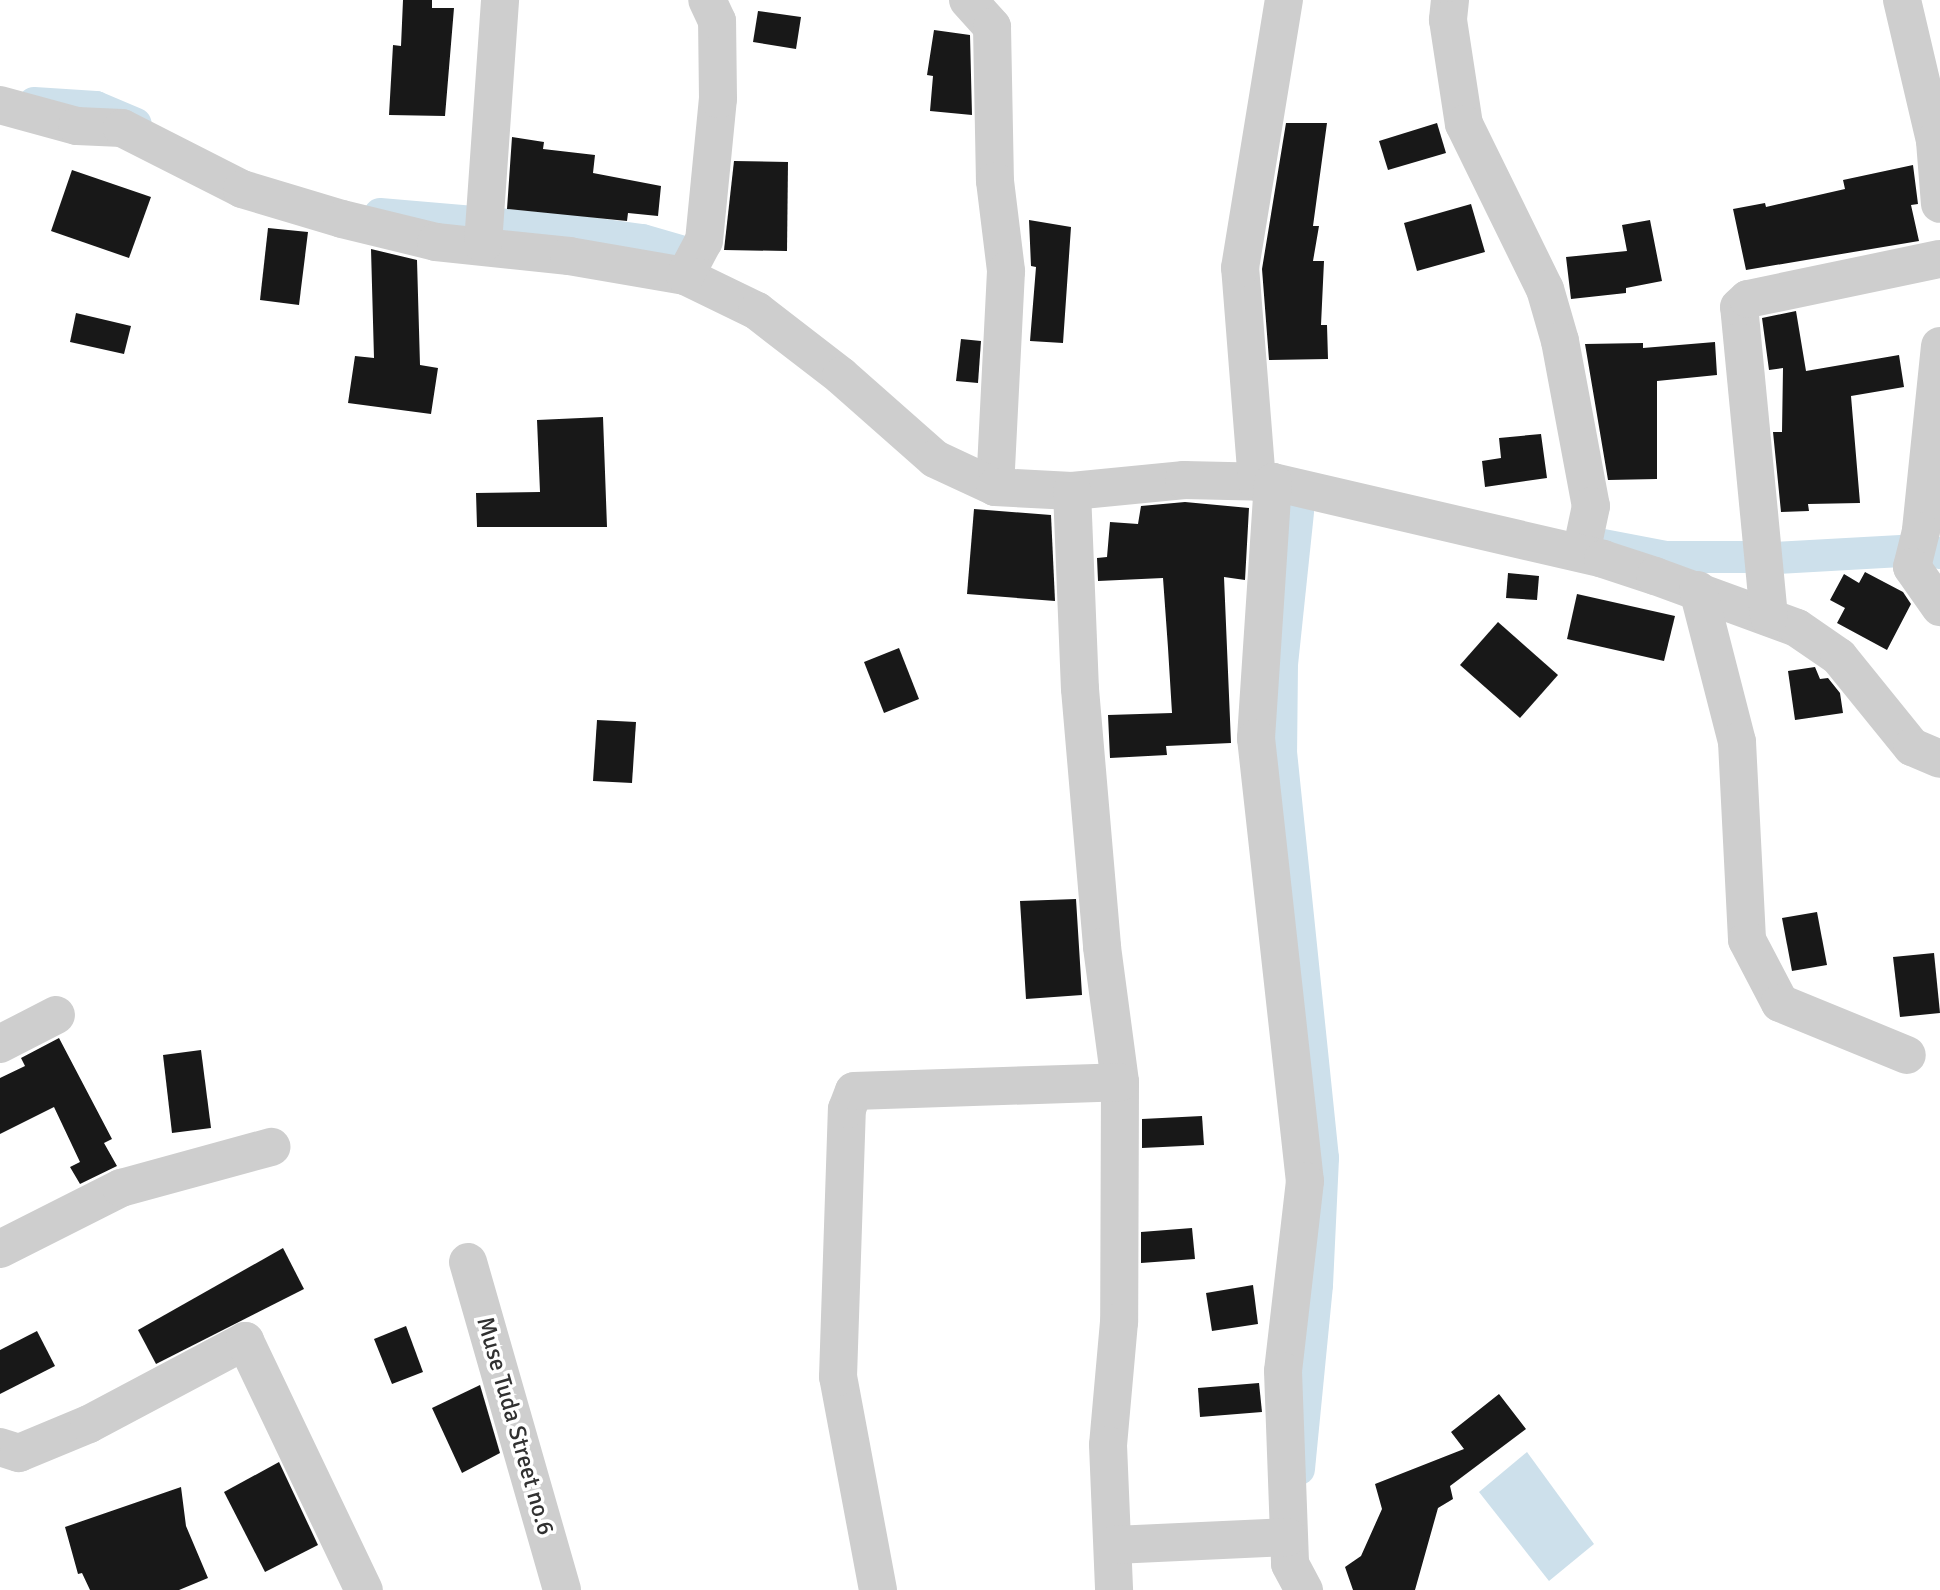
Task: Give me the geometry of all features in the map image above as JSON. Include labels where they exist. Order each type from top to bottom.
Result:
[{"type":"street","points":[[485,231],[500,0]]},
{"type":"street","points":[[685,276],[704,241],[718,99],[717,21],[707,0]]},
{"type":"street","points":[[968,0],[992,27],[995,181],[1006,271],[995,487]]},
{"type":"street","points":[[1284,0],[1240,268],[1265,482],[1256,738],[1305,1181],[1283,1371],[1290,1564],[1304,1590]]},
{"type":"street","points":[[1450,0],[1448,20],[1464,124],[1545,289],[1560,341],[1591,506],[1581,553]]},
{"type":"street","points":[[1910,11],[1935,141],[1940,204]]},
{"type":"street","points":[[0,105],[77,126],[122,128],[242,189],[342,219],[436,242],[485,231],[685,276],[757,311],[841,376],[935,459],[995,487],[1072,491],[1184,480],[1265,482],[1581,553],[1698,590],[1797,628],[1839,657],[1912,747],[1940,759]]},
{"type":"street","points":[[1769,617],[1739,307],[1748,299],[1940,259]]},
{"type":"street","points":[[1940,346],[1917,549],[1940,607]]},
{"type":"street","points":[[1072,491],[1080,689],[1102,947],[1120,1082],[1119,1322],[1108,1445],[1114,1590]]},
{"type":"street","points":[[1698,590],[1737,742],[1746,940],[1780,1003],[1907,1055]]},
{"type":"street","points":[[0,1044],[56,1015]]},
{"type":"street","points":[[878,1590],[838,1377],[847,1109],[854,1091],[969,1090],[1120,1082]]},
{"type":"street","points":[[0,1249],[121,1188],[271,1147]]},
{"type":"street","name":"Muse Tuda Street no.6","points":[[468,1262],[562,1590]]},
{"type":"street","points":[[0,1447],[19,1453],[89,1424],[245,1341],[364,1590]]},
{"type":"street","points":[[1114,1545],[1288,1537]]},
{"type":"water","points":[[1527,1452],[1594,1544],[1549,1581],[1479,1492]]},
{"type":"building","points":[[403,0],[432,0],[432,8],[454,8],[445,116],[389,115],[393,45],[401,46]]},
{"type":"building","points":[[758,11],[801,17],[796,49],[753,42]]},
{"type":"building","points":[[934,30],[970,35],[972,115],[930,111],[933,76],[927,75]]},
{"type":"building","points":[[1286,123],[1327,123],[1313,226],[1319,226],[1313,261],[1324,261],[1321,325],[1327,325],[1328,359],[1269,360],[1262,269]]},
{"type":"building","points":[[1437,123],[1446,153],[1388,170],[1379,141]]},
{"type":"building","points":[[512,137],[544,142],[543,149],[595,155],[593,173],[661,186],[658,216],[628,213],[627,221],[507,209]]},
{"type":"building","points":[[734,161],[788,162],[787,251],[724,250]]},
{"type":"building","points":[[1913,165],[1918,204],[1911,205],[1919,241],[1746,270],[1733,209],[1765,203],[1766,207],[1845,189],[1843,180]]},
{"type":"building","points":[[72,170],[151,197],[129,258],[51,231]]},
{"type":"building","points":[[1471,204],[1485,252],[1417,271],[1404,223]]},
{"type":"building","points":[[1029,220],[1071,227],[1063,343],[1030,341],[1036,267],[1031,266]]},
{"type":"building","points":[[1650,220],[1662,281],[1626,288],[1626,293],[1571,299],[1566,257],[1627,251],[1622,225]]},
{"type":"building","points":[[268,228],[308,232],[299,305],[260,300]]},
{"type":"building","points":[[371,249],[417,260],[420,365],[438,368],[431,414],[348,403],[355,356],[374,358]]},
{"type":"building","points":[[1796,311],[1806,371],[1899,355],[1904,387],[1851,396],[1860,503],[1808,504],[1809,511],[1781,512],[1773,432],[1782,432],[1783,368],[1769,370],[1762,318]]},
{"type":"building","points":[[76,313],[131,326],[124,354],[70,342]]},
{"type":"building","points":[[961,339],[981,341],[978,383],[956,381]]},
{"type":"building","points":[[1715,342],[1717,375],[1657,381],[1657,479],[1608,480],[1585,344],[1643,343],[1643,348]]},
{"type":"building","points":[[603,417],[607,527],[477,527],[476,493],[540,492],[537,420]]},
{"type":"building","points":[[1541,434],[1547,478],[1485,487],[1482,461],[1501,458],[1499,438]]},
{"type":"building","points":[[1185,502],[1249,508],[1245,580],[1224,577],[1231,743],[1166,746],[1167,755],[1110,758],[1108,715],[1172,713],[1168,648],[1163,578],[1098,581],[1097,558],[1107,557],[1110,522],[1138,524],[1141,506]]},
{"type":"building","points":[[974,509],[1051,515],[1055,601],[967,594]]},
{"type":"building","points":[[1865,572],[1903,592],[1911,604],[1887,650],[1837,623],[1845,608],[1830,600],[1844,574],[1859,583]]},
{"type":"building","points":[[1508,573],[1539,576],[1537,600],[1506,598]]},
{"type":"building","points":[[1577,594],[1675,616],[1664,661],[1567,639]]},
{"type":"building","points":[[1498,622],[1558,675],[1520,718],[1460,665]]},
{"type":"building","points":[[899,648],[919,699],[884,713],[864,662]]},
{"type":"building","points":[[1815,667],[1820,679],[1828,678],[1840,693],[1843,713],[1795,720],[1788,671]]},
{"type":"building","points":[[597,720],[636,722],[632,783],[593,781]]},
{"type":"building","points":[[1076,899],[1082,995],[1026,999],[1020,901]]},
{"type":"building","points":[[1817,912],[1827,965],[1792,971],[1782,918]]},
{"type":"building","points":[[1934,953],[1940,1013],[1900,1017],[1893,957]]},
{"type":"building","points":[[59,1038],[112,1139],[104,1143],[117,1166],[80,1184],[70,1167],[80,1162],[54,1107],[0,1134],[0,1078],[25,1066],[21,1058]]},
{"type":"building","points":[[201,1050],[211,1128],[172,1133],[163,1055]]},
{"type":"building","points":[[1202,1116],[1204,1145],[1142,1148],[1142,1119]]},
{"type":"building","points":[[1192,1228],[1195,1259],[1141,1263],[1141,1232]]},
{"type":"building","points":[[283,1248],[304,1289],[156,1364],[138,1330]]},
{"type":"building","points":[[1253,1285],[1258,1324],[1212,1331],[1206,1293]]},
{"type":"building","points":[[406,1326],[423,1372],[392,1384],[374,1339]]},
{"type":"building","points":[[37,1331],[55,1366],[0,1394],[0,1350]]},
{"type":"building","points":[[1259,1383],[1262,1412],[1200,1417],[1198,1388]]},
{"type":"building","points":[[480,1385],[500,1453],[462,1473],[432,1408]]},
{"type":"building","points":[[1499,1394],[1526,1429],[1450,1486],[1453,1499],[1438,1508],[1415,1590],[1353,1590],[1345,1567],[1361,1556],[1382,1509],[1375,1484],[1464,1449],[1451,1432]]},
{"type":"building","points":[[279,1462],[318,1545],[265,1572],[224,1492]]},
{"type":"building","points":[[181,1487],[186,1526],[208,1578],[179,1590],[90,1590],[82,1573],[78,1574],[65,1527]]},
{"type":"waterway","points":[[34,103],[96,107],[136,124]]},
{"type":"waterway","points":[[380,214],[568,230],[642,240],[684,252]]},
{"type":"waterway","points":[[1298,512],[1282,663],[1281,752],[1323,1158],[1317,1285],[1299,1469]]},
{"type":"waterway","points":[[1603,545],[1666,557],[1755,557]]},
{"type":"waterway","points":[[1776,558],[1919,550],[1940,553]]}]
